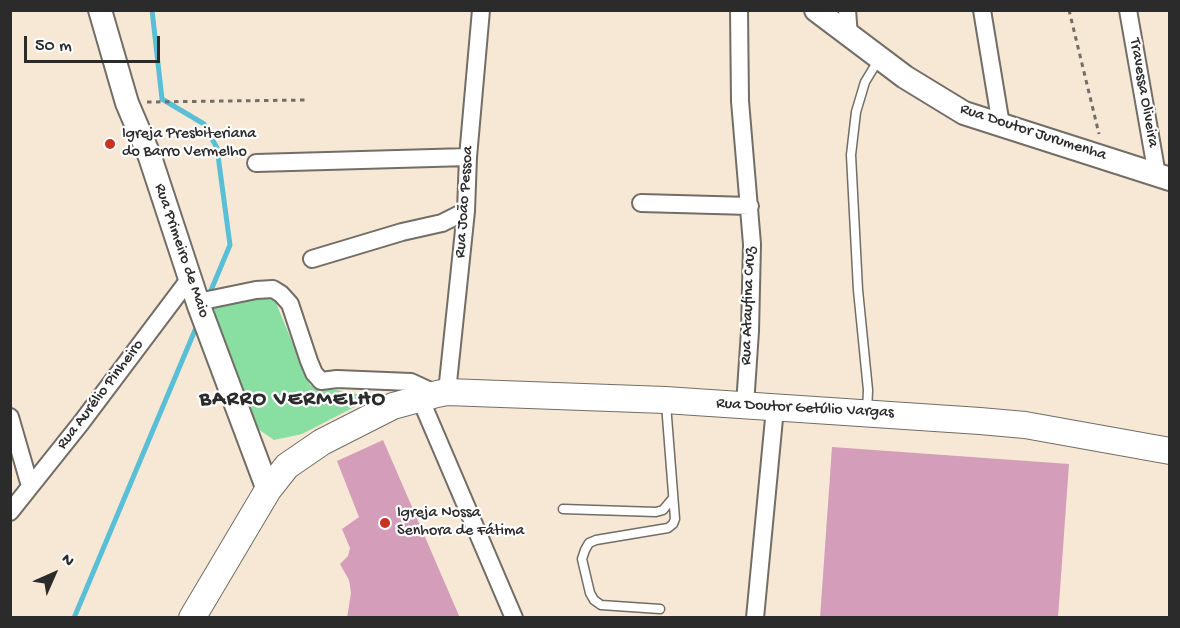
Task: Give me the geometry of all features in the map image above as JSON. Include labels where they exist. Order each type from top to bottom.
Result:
[{"type":"main road","name":"Rua Primeiro de Maio","points":[[100,10],[127,103],[150,157],[190,278],[204,305],[268,489]]},
{"type":"main road","name":"Rua Doutor Jurumenha","points":[[816,10],[879,59],[964,113],[1163,177]]},
{"type":"main road","name":"Rua Doutor Getúlio Vargas","points":[[192,618],[268,489],[287,466],[322,442],[393,406],[434,395],[665,400],[867,412],[1025,425],[1170,452]]},
{"type":"street","name":"Rua João Pessoa","points":[[434,395],[466,211],[468,157],[481,10]]},
{"type":"street","name":"Rua Ataufina Cruz","points":[[739,10],[740,101],[752,244],[750,332],[745,405]]},
{"type":"street","points":[[847,10],[849,36]]},
{"type":"street","points":[[982,10],[1001,125]]},
{"type":"street","name":"Travessa Oliveira","points":[[1128,10],[1163,177]]},
{"type":"street","points":[[256,163],[468,157]]},
{"type":"street","points":[[641,203],[750,206]]},
{"type":"street","points":[[312,258],[442,223],[466,211]]},
{"type":"street","name":"Rua Aurélio Pinheiro","points":[[10,512],[81,423],[190,278]]},
{"type":"street","name":"Rua Doutor Getúlio Vargas","points":[[204,305],[273,289],[290,304],[309,361],[314,373],[321,381],[337,379],[411,382],[434,395]]},
{"type":"street","points":[[434,395],[514,618]]},
{"type":"street","points":[[755,618],[775,408]]},
{"type":"street","points":[[10,417],[30,486]]},
{"type":"lane","points":[[867,412],[868,390],[858,290],[851,155],[856,112],[865,81],[879,59]]},
{"type":"lane","points":[[660,609],[601,605],[590,593],[582,559],[589,543],[596,540],[668,528],[673,524],[675,519],[665,400]]},
{"type":"lane","points":[[563,508],[656,512],[663,510],[673,498]]},
{"type":"path","points":[[1069,10],[1105,157]]},
{"type":"path","points":[[151,102],[306,100]]},
{"type":"green space","points":[[271,291],[310,385],[374,397],[302,434],[274,440],[255,427],[242,407],[213,306]]},
{"type":"building","name":"Igreja Nossa Senhora de Fátima","points":[[383,440],[460,618],[347,618],[351,593],[349,580],[340,564],[348,556],[350,548],[342,529],[359,517],[337,461]]},
{"type":"building","points":[[832,447],[1069,464],[1058,618],[820,618]]},
{"type":"waterway","points":[[152,10],[162,99],[204,124],[217,148],[230,245],[209,295]]},
{"type":"waterway","points":[[74,618],[198,323]]},
{"type":"place","name":"Igreja Presbiteriana do Barro Vermelho","points":[[110,144]]},
{"type":"place","name":"Igreja Nossa Senhora de Fátima","points":[[385,523]]},
{"type":"district","name":"BARRO VERMELHO","points":[[293,401]]}]
